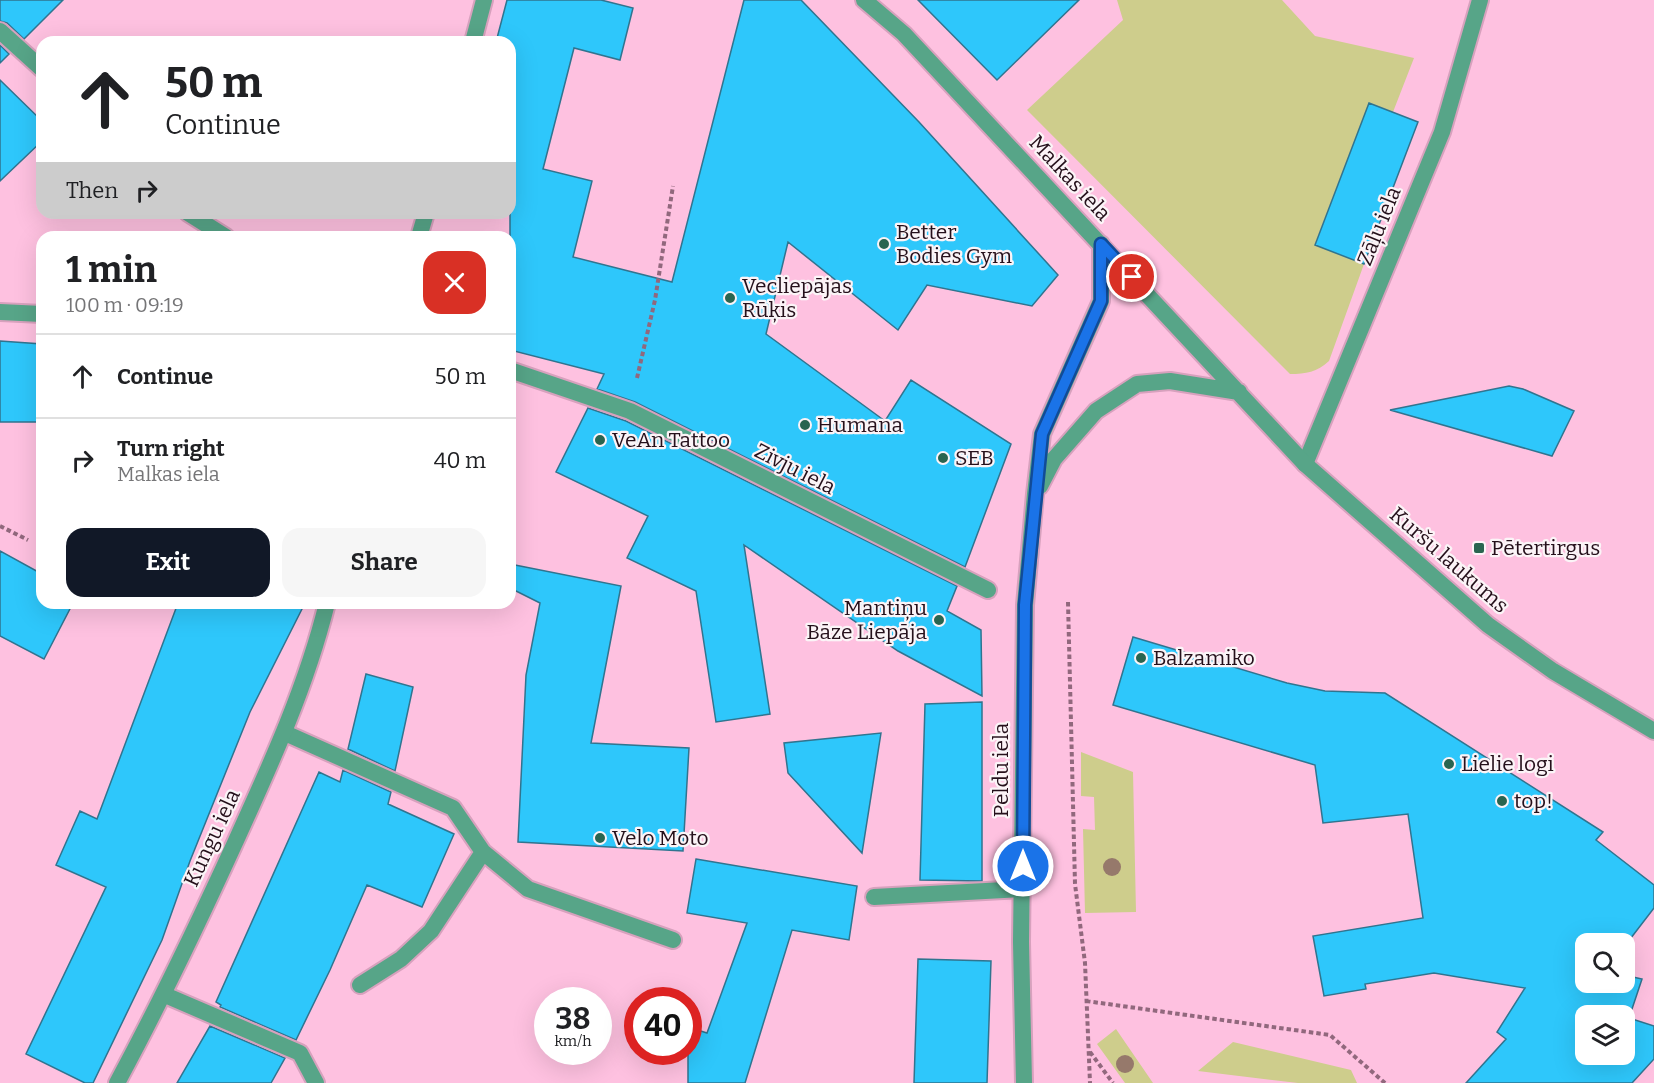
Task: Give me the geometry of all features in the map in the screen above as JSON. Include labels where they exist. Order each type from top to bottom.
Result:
[{"type":"street","points":[[475,36],[484,0]]},
{"type":"street","name":"Malkas iela","points":[[864,0],[904,34],[1239,392]]},
{"type":"street","name":"Zāļu iela","points":[[1305,464],[1442,132],[1480,0]]},
{"type":"street","points":[[0,31],[36,64]]},
{"type":"street","points":[[198,219],[216,231]]},
{"type":"street","name":"Peldu iela","points":[[1024,1083],[1025,605],[1035,494],[1042,434],[1101,301],[1101,244]]},
{"type":"street","points":[[0,312],[36,314]]},
{"type":"street","name":"Zivju iela","points":[[516,372],[630,411],[988,590]]},
{"type":"street","points":[[1035,494],[1054,459],[1096,411],[1137,384],[1170,381],[1239,392]]},
{"type":"street","name":"Kuršu laukums","points":[[1239,392],[1305,464],[1488,625],[1552,671],[1654,731]]},
{"type":"street","name":"Kungu iela","points":[[117,1083],[165,995],[285,733],[318,640],[326,609]]},
{"type":"street","points":[[285,733],[453,808],[483,852],[528,889],[673,940]]},
{"type":"street","points":[[360,986],[401,959],[431,931],[483,852]]},
{"type":"street","points":[[874,897],[1023,889]]},
{"type":"street","points":[[165,995],[300,1053],[316,1083]]},
{"type":"path","points":[[630,411],[655,300],[673,186]]},
{"type":"path","points":[[0,526],[28,540]]},
{"type":"path","points":[[1068,602],[1075,884],[1085,963],[1090,1083]]},
{"type":"path","points":[[1086,1001],[1330,1035],[1385,1083]]},
{"type":"path","points":[[1089,1051],[1113,1083]]},
{"type":"shaded area","points":[[1117,0],[1282,0],[1315,36],[1414,58],[1393,112],[1369,103],[1315,244],[1364,264],[1329,361],[1320,368],[1306,373],[1290,374],[1027,110],[1123,20]]},
{"type":"shaded area","points":[[1081,752],[1133,772],[1136,912],[1085,913],[1083,829],[1095,830],[1094,797],[1081,796]]},
{"type":"shaded area","points":[[1116,1029],[1153,1083],[1125,1083],[1097,1044]]},
{"type":"shaded area","points":[[1233,1042],[1351,1070],[1357,1083],[1298,1083],[1198,1071]]},
{"type":"building","points":[[0,0],[63,0],[24,39],[7,23],[0,21]]},
{"type":"building","points":[[507,0],[601,0],[633,8],[620,60],[574,48],[543,169],[592,181],[573,257],[672,282],[744,0],[801,0],[919,122],[1058,275],[1032,306],[927,285],[898,330],[788,242],[766,334],[885,421],[911,380],[1011,444],[965,567],[635,402],[597,389],[604,374],[516,352],[516,231],[510,231],[510,219],[516,219],[516,36],[498,36]]},
{"type":"building","points":[[918,0],[1079,0],[997,80]]},
{"type":"building","points":[[0,45],[9,54],[0,63]]},
{"type":"building","points":[[0,80],[36,115],[36,147],[0,181]]},
{"type":"building","points":[[1369,103],[1418,122],[1364,264],[1315,245]]},
{"type":"building","points":[[0,341],[36,344],[36,422],[0,422]]},
{"type":"building","points":[[1509,386],[1523,389],[1574,411],[1552,456],[1390,410]]},
{"type":"building","points":[[588,408],[626,421],[957,586],[947,611],[981,630],[982,696],[898,651],[744,545],[770,714],[716,722],[696,591],[627,558],[648,516],[556,472]]},
{"type":"building","points":[[0,551],[36,571],[36,609],[70,609],[44,659],[0,636]]},
{"type":"building","points":[[516,565],[621,586],[591,743],[689,748],[683,851],[518,842],[526,675],[540,603],[516,591]]},
{"type":"building","points":[[176,609],[302,609],[250,712],[190,861],[162,940],[93,1083],[85,1083],[26,1054],[106,887],[56,865],[80,811],[97,819]]},
{"type":"building","points":[[1133,637],[1287,683],[1325,691],[1385,693],[1603,832],[1596,840],[1654,885],[1654,908],[1635,933],[1575,933],[1575,993],[1635,993],[1635,977],[1642,979],[1633,1005],[1575,1005],[1575,1065],[1635,1065],[1635,1020],[1654,1026],[1654,1059],[1632,1083],[1466,1083],[1506,1039],[1497,1032],[1525,988],[1434,973],[1365,984],[1366,989],[1324,996],[1313,936],[1423,918],[1408,814],[1323,823],[1315,765],[1113,705]]},
{"type":"building","points":[[366,674],[413,687],[395,771],[348,749]]},
{"type":"building","points":[[982,702],[982,881],[920,880],[925,704]]},
{"type":"building","points":[[881,733],[862,853],[788,773],[784,743]]},
{"type":"building","points":[[343,770],[391,792],[388,804],[454,834],[422,907],[367,885],[296,1040],[220,1007],[221,1005],[216,1002],[319,772],[340,782]]},
{"type":"building","points":[[696,859],[857,886],[849,940],[792,930],[745,1083],[688,1083],[688,1065],[702,1065],[702,1031],[707,1033],[747,923],[687,913]]},
{"type":"building","points":[[918,959],[991,961],[987,1083],[914,1083]]},
{"type":"building","points":[[210,1026],[285,1058],[271,1083],[177,1083]]},
{"type":"place","name":"Better Bodies Gym","points":[[884,244]]},
{"type":"place","name":"Vecliepājas Rūķis","points":[[730,298]]},
{"type":"place","name":"Humana","points":[[805,425]]},
{"type":"place","name":"VeAn Tattoo","points":[[600,440]]},
{"type":"place","name":"SEB","points":[[943,458]]},
{"type":"place","name":"Pētertirgus","points":[[1479,548]]},
{"type":"place","name":"Mantiņu Bāze Liepāja","points":[[939,620]]},
{"type":"place","name":"Balzamiko","points":[[1141,658]]},
{"type":"place","name":"Lielie logi","points":[[1449,764]]},
{"type":"place","name":"top!","points":[[1502,801]]},
{"type":"place","name":"Velo Moto","points":[[600,838]]},
{"type":"route","points":[[1023,866],[1025,605],[1042,434],[1101,301],[1101,244],[1132,277]]}]
